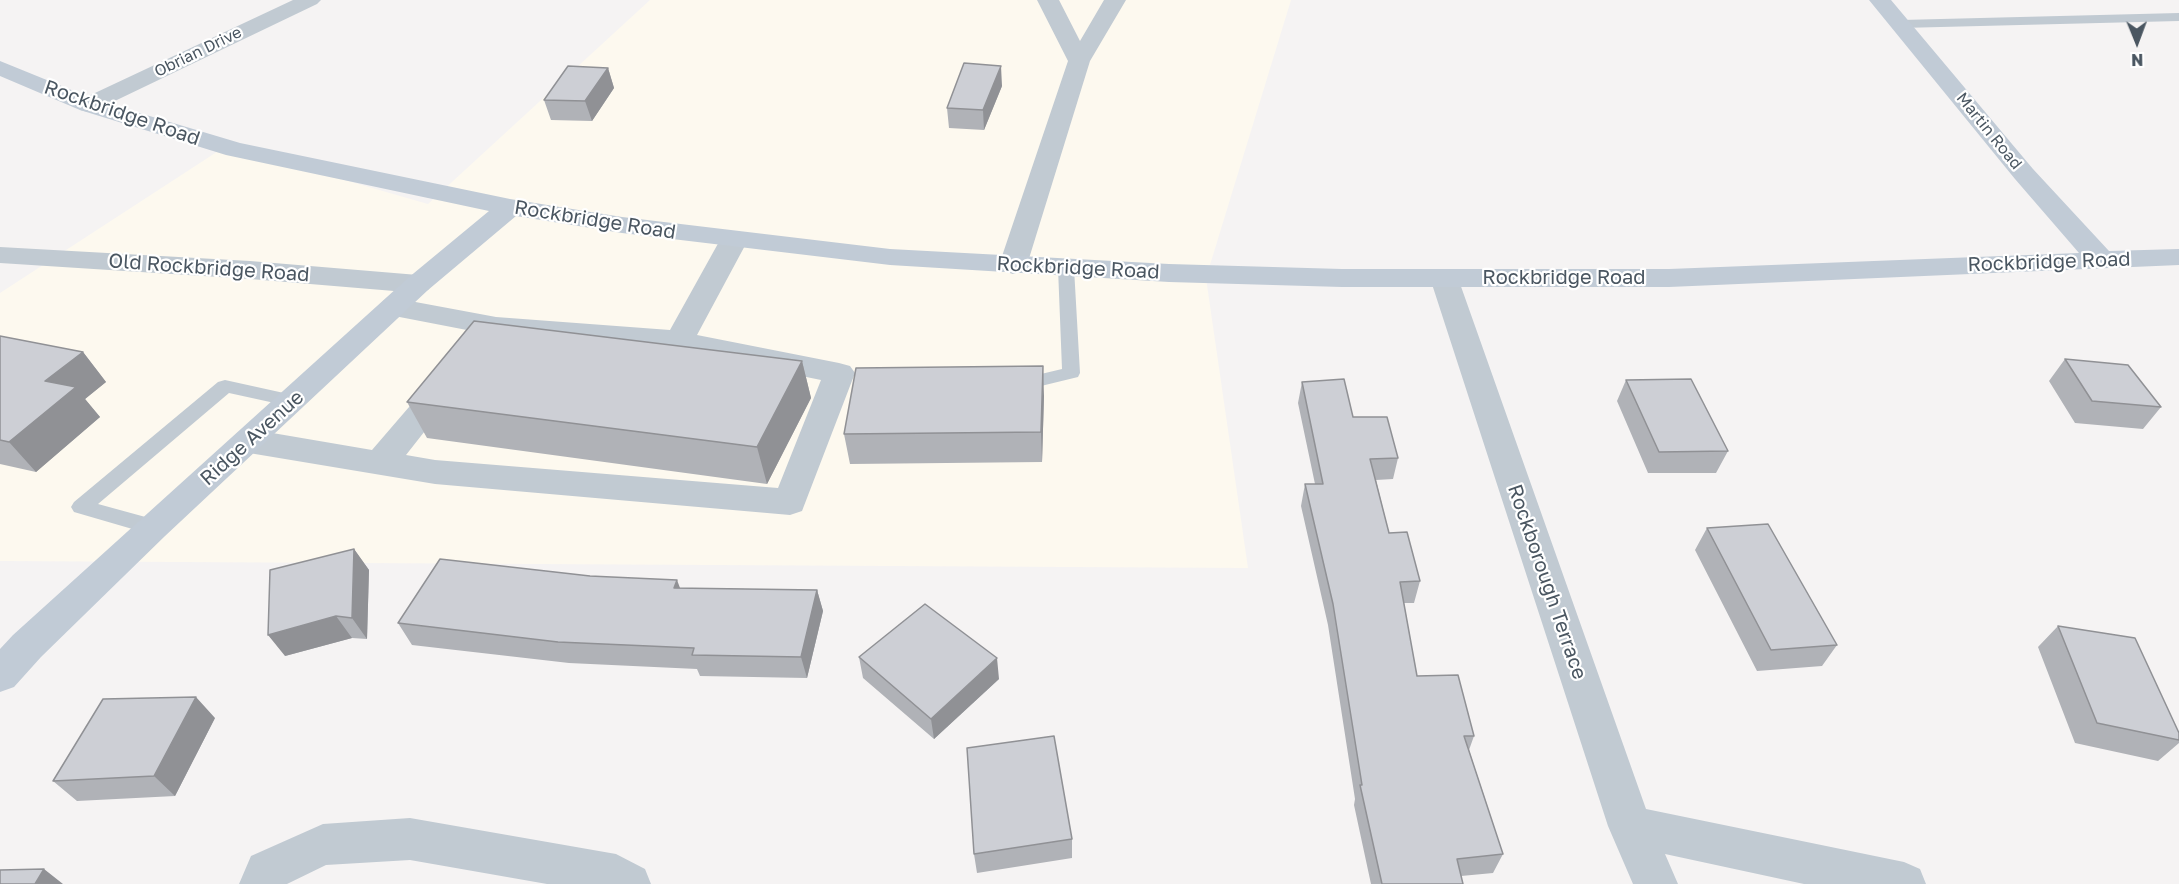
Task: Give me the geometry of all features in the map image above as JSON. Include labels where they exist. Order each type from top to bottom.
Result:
[{"type":"main road","name":"Martin Road","points":[[1880,0],[2024,174],[2101,260]]},
{"type":"main road","name":"Rockbridge Road","points":[[0,68],[88,105],[235,150],[510,207],[734,240],[879,256],[1066,268],[1342,278],[1669,278],[2179,257]]},
{"type":"main road","name":"Ridge Avenue","points":[[0,675],[27,646],[153,527],[418,285],[510,207]]},
{"type":"street","name":"Obrian Drive","points":[[88,105],[310,0]]},
{"type":"street","points":[[1048,0],[1079,61]]},
{"type":"street","points":[[1013,265],[1079,61],[1115,0]]},
{"type":"street","points":[[679,341],[734,240]]},
{"type":"street","name":"Old Rockbridge Road","points":[[0,255],[250,270],[418,285]]},
{"type":"street","name":"Rockborough Terrace","points":[[1444,278],[1630,826],[1656,884]]},
{"type":"street","points":[[249,441],[435,472],[790,502],[839,373],[679,341],[493,326],[394,307]]},
{"type":"street","points":[[381,462],[493,326]]},
{"type":"street","points":[[1630,826],[1904,884]]},
{"type":"street","points":[[261,884],[267,871],[323,845],[410,839],[616,875],[629,884]]},
{"type":"lane","points":[[1901,24],[2179,17]]},
{"type":"lane","points":[[996,381],[1041,380],[1071,374],[1066,268]]},
{"type":"lane","points":[[153,527],[81,507],[225,386],[293,401]]},
{"type":"shaded area","points":[[650,0],[1291,0],[1206,278],[1248,568],[0,561],[0,293],[226,146],[428,204]]},
{"type":"building","points":[[964,63],[1001,66],[983,110],[947,108]]},
{"type":"building","points":[[568,66],[608,68],[585,101],[544,100]]},
{"type":"building","points":[[474,321],[802,361],[757,447],[407,402]]},
{"type":"building","points":[[0,336],[83,352],[45,381],[76,387],[9,442],[0,440]]},
{"type":"building","points":[[2065,359],[2128,365],[2161,407],[2092,401]]},
{"type":"building","points":[[1043,366],[1041,432],[844,434],[856,368]]},
{"type":"building","points":[[1344,379],[1353,417],[1387,417],[1398,458],[1370,459],[1389,533],[1407,532],[1420,581],[1400,582],[1417,676],[1458,675],[1474,736],[1464,736],[1503,854],[1457,859],[1463,884],[1382,884],[1360,785],[1362,785],[1333,604],[1305,484],[1323,484],[1302,382]]},
{"type":"building","points":[[1691,379],[1728,451],[1659,452],[1626,380]]},
{"type":"building","points":[[1768,524],[1837,645],[1771,650],[1707,528]]},
{"type":"building","points":[[354,549],[352,618],[336,616],[268,635],[270,570]]},
{"type":"building","points":[[440,559],[590,576],[677,580],[674,588],[817,590],[801,657],[692,655],[694,648],[558,642],[398,623]]},
{"type":"building","points":[[925,604],[997,658],[931,719],[859,657]]},
{"type":"building","points":[[2058,626],[2135,638],[2179,733],[2179,740],[2097,723]]},
{"type":"building","points":[[196,697],[154,776],[53,781],[103,699]]},
{"type":"building","points":[[1054,736],[1072,839],[974,854],[967,748]]},
{"type":"building","points":[[44,869],[35,884],[0,884],[0,870]]}]
